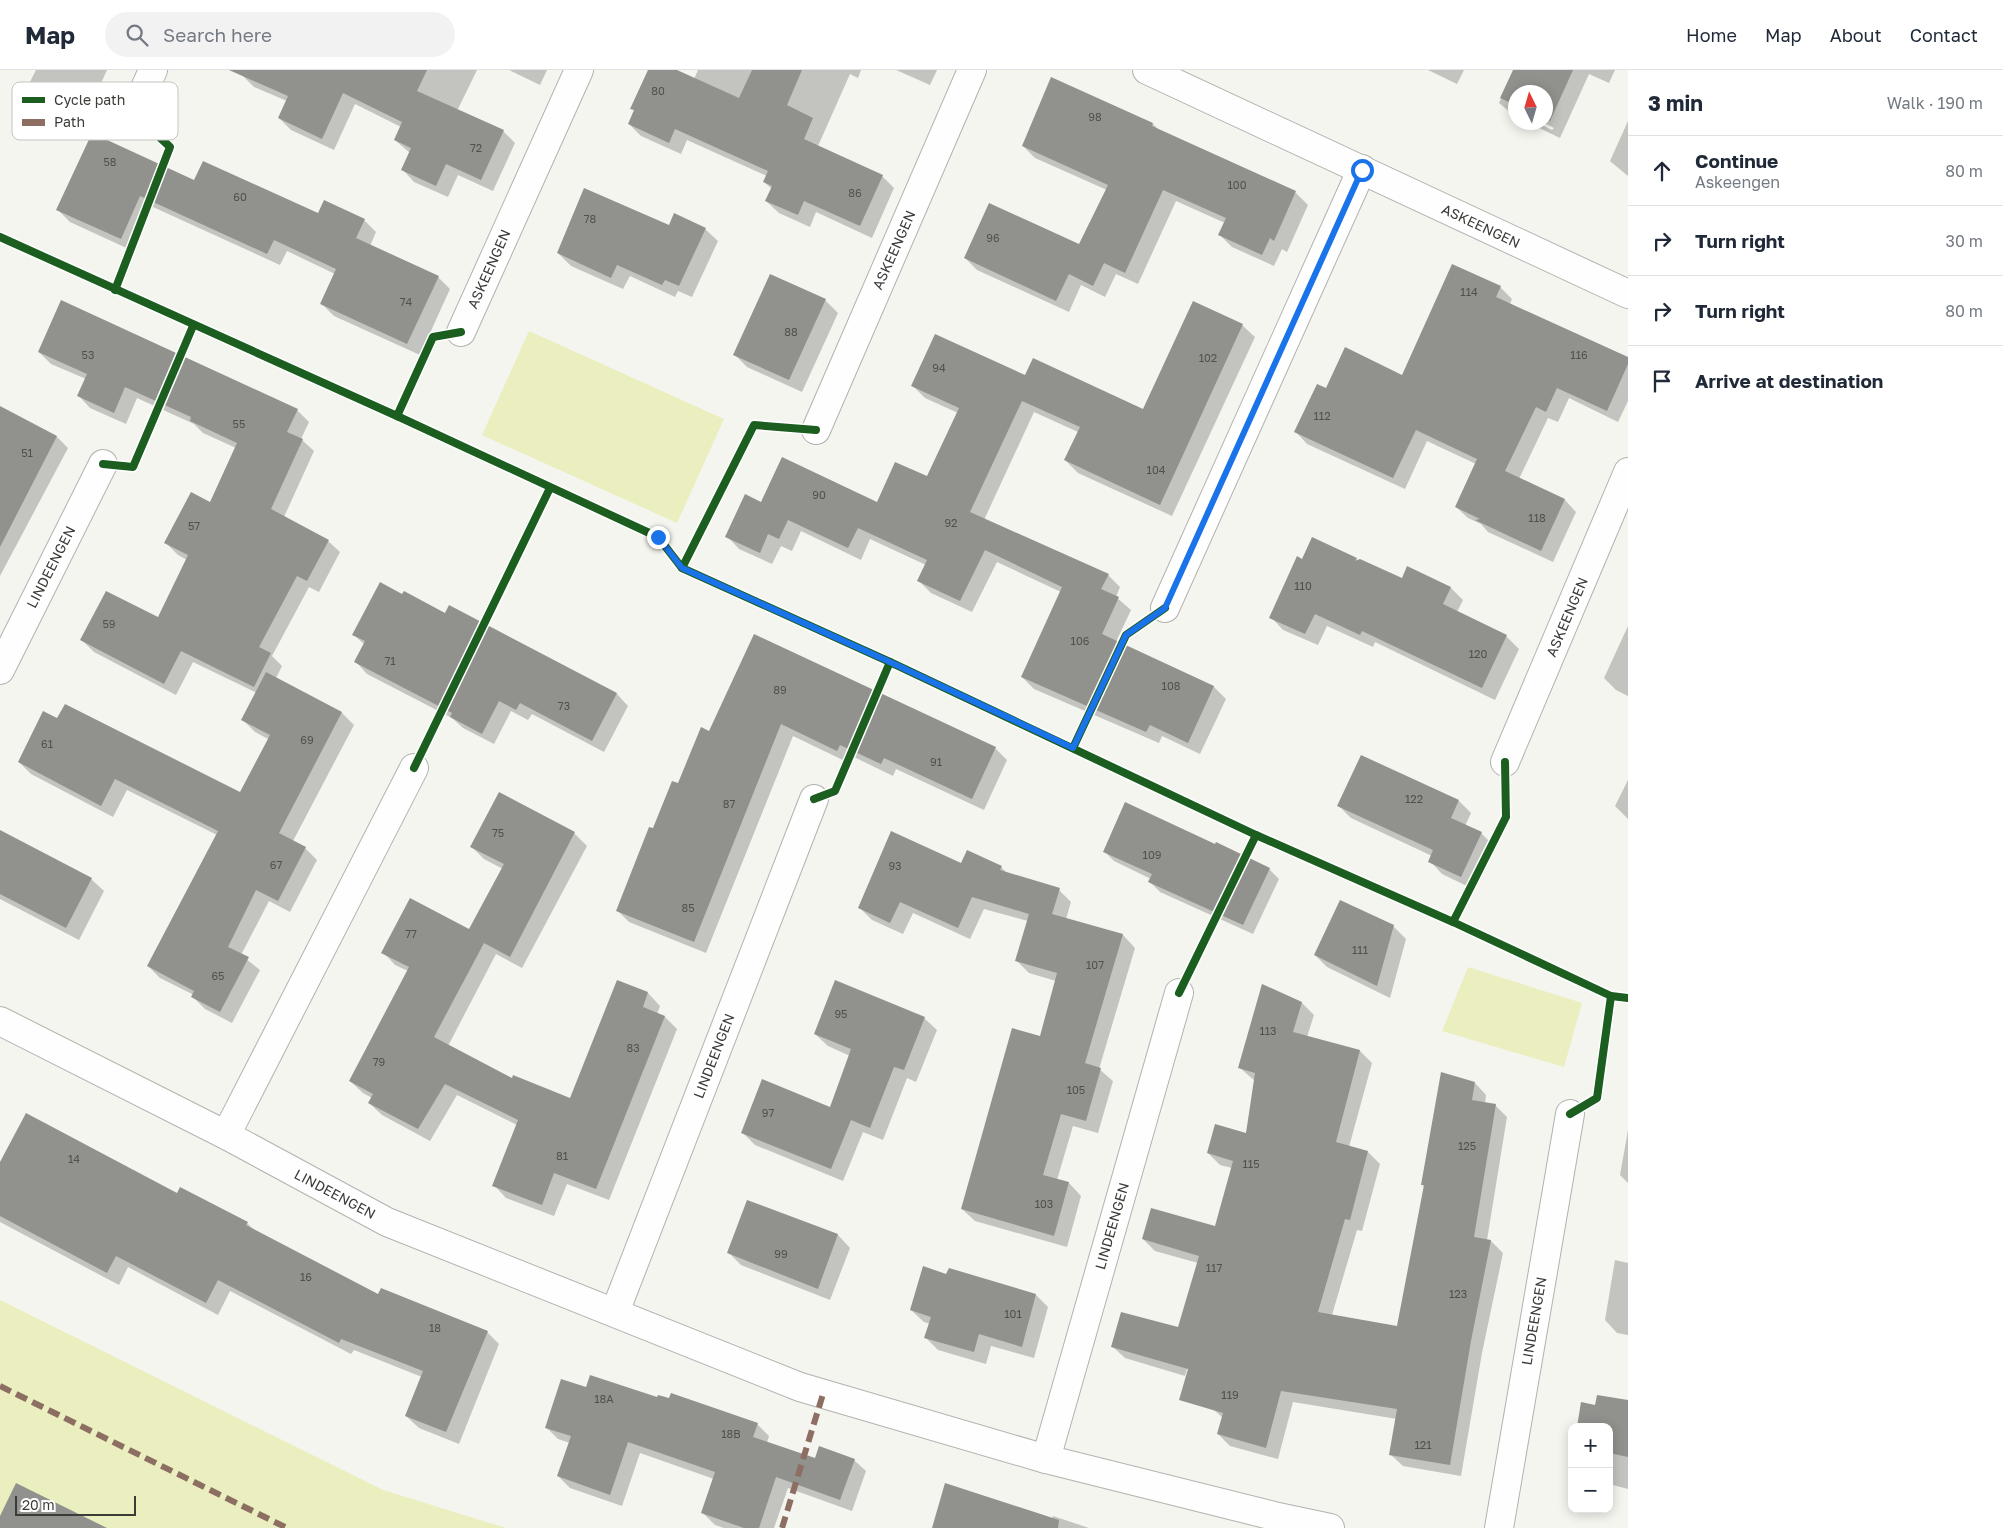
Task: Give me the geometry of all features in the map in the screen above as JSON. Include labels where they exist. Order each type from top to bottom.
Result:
[{"type":"street","points":[[148,82],[153,70]]},
{"type":"street","name":"ASKEENGEN","points":[[461,332],[579,70]]},
{"type":"street","name":"ASKEENGEN","points":[[816,430],[972,70]]},
{"type":"street","name":"ASKEENGEN","points":[[1147,70],[1628,294]]},
{"type":"street","points":[[1165,608],[1362,170]]},
{"type":"street","name":"LINDEENGEN","points":[[0,670],[103,464]]},
{"type":"street","name":"ASKEENGEN","points":[[1505,762],[1628,472]]},
{"type":"street","points":[[226,1135],[414,768]]},
{"type":"street","name":"LINDEENGEN","points":[[615,1312],[814,799]]},
{"type":"street","name":"LINDEENGEN","points":[[1046,1459],[1179,993]]},
{"type":"street","name":"LINDEENGEN","points":[[0,1021],[226,1135],[387,1222],[800,1387],[1046,1459],[1278,1517],[1330,1528]]},
{"type":"street","name":"LINDEENGEN","points":[[1498,1528],[1570,1114]]},
{"type":"green space","points":[[529,331],[724,419],[677,523],[482,435]]},
{"type":"green space","points":[[1468,967],[1582,1003],[1564,1067],[1442,1031]]},
{"type":"green space","points":[[0,1300],[383,1490],[506,1528],[0,1528]]},
{"type":"building","points":[[229,70],[427,70],[417,91],[504,130],[481,180],[446,164],[436,186],[401,170],[411,148],[394,140],[402,122],[343,93],[322,139],[278,118],[288,96]]},
{"type":"building","points":[[648,70],[677,70],[739,98],[752,70],[802,70],[787,105],[813,118],[804,139],[883,175],[860,226],[804,201],[798,215],[765,201],[772,186],[763,182],[768,171],[675,129],[669,143],[628,124],[634,110],[630,109]]},
{"type":"building","points":[[1513,70],[1573,70],[1553,114],[1553,85],[1508,85],[1508,102],[1500,98]]},
{"type":"building","points":[[1051,77],[1153,123],[1152,126],[1296,191],[1274,241],[1270,238],[1262,255],[1218,235],[1226,218],[1163,190],[1125,273],[1104,263],[1093,286],[1069,274],[1056,301],[964,258],[989,203],[1079,244],[1108,185],[1022,146]]},
{"type":"building","points":[[89,140],[107,140],[194,180],[203,161],[318,213],[324,200],[365,219],[356,238],[439,276],[407,344],[320,304],[336,269],[274,240],[267,254],[140,196],[121,239],[56,210]]},
{"type":"building","points":[[584,188],[669,225],[674,213],[706,228],[679,286],[665,280],[662,285],[617,265],[611,278],[557,253]]},
{"type":"building","points":[[1452,264],[1501,286],[1496,297],[1628,357],[1628,364],[1607,411],[1557,388],[1546,412],[1536,407],[1505,471],[1565,499],[1541,551],[1475,520],[1480,519],[1455,507],[1477,459],[1416,430],[1393,478],[1294,432],[1317,384],[1326,388],[1345,347],[1402,375]]},
{"type":"building","points":[[770,274],[826,299],[789,380],[733,355]]},
{"type":"building","points":[[61,300],[298,409],[287,432],[303,439],[271,509],[329,540],[307,581],[297,576],[259,647],[271,653],[254,687],[181,651],[164,684],[80,640],[106,591],[158,617],[188,555],[164,543],[191,492],[210,502],[237,443],[190,421],[191,417],[125,387],[114,413],[77,396],[87,374],[38,352]]},
{"type":"building","points":[[1193,301],[1243,324],[1160,505],[1064,460],[1080,427],[1022,401],[970,512],[1109,574],[1101,589],[1119,597],[1102,634],[1214,686],[1188,743],[1150,725],[1146,732],[1021,677],[1062,587],[985,550],[960,601],[917,581],[927,560],[858,528],[848,548],[788,520],[779,539],[768,534],[760,553],[725,537],[745,494],[761,502],[782,457],[877,502],[895,462],[927,476],[959,408],[911,386],[935,334],[1025,375],[1033,358],[1143,409]]},
{"type":"building","points":[[0,406],[57,436],[0,547]]},
{"type":"building","points":[[1312,537],[1357,558],[1355,561],[1360,559],[1402,578],[1407,566],[1451,587],[1443,604],[1507,635],[1482,688],[1362,631],[1360,635],[1315,614],[1305,634],[1269,618],[1297,556],[1302,559]]},
{"type":"building","points":[[380,582],[402,594],[404,591],[445,613],[449,605],[617,693],[592,741],[520,703],[516,710],[499,701],[482,734],[450,717],[452,713],[354,662],[365,641],[352,635]]},
{"type":"building","points":[[754,634],[996,747],[972,799],[884,758],[881,764],[840,745],[837,751],[781,724],[694,942],[616,911],[649,827],[653,828],[672,781],[678,783],[701,727],[709,731]]},
{"type":"building","points":[[266,672],[342,712],[279,833],[306,847],[278,901],[256,890],[228,947],[249,957],[220,1012],[191,997],[194,991],[147,966],[218,831],[115,779],[101,806],[18,762],[43,711],[57,718],[65,704],[240,792],[270,735],[241,720]]},
{"type":"building","points":[[1361,755],[1459,800],[1451,818],[1482,832],[1461,877],[1428,862],[1433,850],[1337,806]]},
{"type":"building","points":[[499,792],[575,832],[510,957],[484,943],[434,1037],[512,1078],[513,1075],[570,1098],[617,980],[648,992],[643,1007],[665,1016],[596,1189],[554,1173],[542,1205],[492,1186],[518,1120],[445,1084],[418,1129],[368,1103],[373,1094],[349,1081],[409,967],[381,953],[410,898],[469,929],[504,864],[470,847]]},
{"type":"building","points":[[1125,802],[1270,868],[1243,925],[1148,882],[1152,874],[1103,852]]},
{"type":"building","points":[[0,830],[92,878],[66,928],[0,894]]},
{"type":"building","points":[[891,831],[961,863],[967,850],[1002,866],[1000,870],[1060,888],[1052,914],[1123,934],[1085,1063],[1101,1068],[1086,1121],[1061,1114],[1043,1175],[1069,1182],[1054,1236],[961,1209],[1012,1028],[1040,1036],[1057,973],[1015,961],[1029,914],[972,897],[958,928],[900,902],[890,923],[858,908]]},
{"type":"building","points":[[1340,900],[1394,925],[1377,986],[1314,955]]},
{"type":"building","points":[[835,980],[925,1017],[904,1070],[894,1067],[870,1128],[851,1120],[831,1169],[741,1133],[762,1079],[830,1107],[851,1049],[814,1034]]},
{"type":"building","points":[[1262,984],[1302,1002],[1293,1032],[1360,1050],[1336,1142],[1368,1151],[1350,1220],[1345,1219],[1318,1312],[1397,1326],[1424,1185],[1421,1185],[1441,1072],[1475,1082],[1472,1100],[1496,1104],[1474,1237],[1491,1240],[1471,1341],[1450,1465],[1389,1455],[1397,1409],[1281,1391],[1266,1448],[1217,1434],[1223,1413],[1179,1400],[1188,1369],[1111,1347],[1121,1312],[1178,1327],[1199,1256],[1142,1239],[1151,1208],[1215,1226],[1233,1161],[1207,1153],[1215,1124],[1246,1133],[1255,1073],[1238,1068]]},
{"type":"building","points":[[26,1113],[177,1193],[180,1187],[248,1222],[246,1225],[378,1294],[381,1288],[488,1331],[446,1432],[405,1416],[423,1371],[341,1339],[339,1343],[218,1280],[206,1303],[116,1256],[107,1273],[0,1216],[0,1162]]},
{"type":"building","points":[[747,1200],[838,1234],[818,1289],[727,1253]]},
{"type":"building","points":[[923,1266],[946,1274],[949,1268],[1036,1294],[1022,1347],[979,1334],[974,1352],[924,1338],[931,1317],[910,1310]]},
{"type":"building","points":[[590,1375],[657,1397],[658,1395],[669,1398],[671,1393],[758,1423],[753,1437],[815,1458],[819,1446],[855,1459],[840,1500],[776,1477],[759,1528],[744,1528],[701,1513],[715,1472],[628,1442],[610,1495],[557,1476],[571,1436],[545,1428],[561,1379],[586,1387]]},
{"type":"building","points":[[1597,1395],[1628,1400],[1628,1457],[1613,1454],[1613,1423],[1578,1423],[1581,1402],[1595,1405]]},
{"type":"building","points":[[16,1483],[107,1528],[0,1528],[0,1516]]},
{"type":"building","points":[[945,1483],[1059,1520],[1058,1528],[932,1528]]},
{"type":"marked path","points":[[0,1386],[287,1528]]},
{"type":"marked path","points":[[782,1528],[823,1394]]},
{"type":"cycle path","points":[[115,290],[170,147],[163,140]]},
{"type":"cycle path","points":[[0,237],[397,416],[658,537],[682,568],[890,662],[1256,835],[1453,922],[1611,996],[1628,998]]},
{"type":"cycle path","points":[[103,464],[133,467],[193,326]]},
{"type":"cycle path","points":[[397,416],[433,337],[461,332]]},
{"type":"cycle path","points":[[682,568],[754,425],[816,430]]},
{"type":"cycle path","points":[[414,768],[550,488]]},
{"type":"cycle path","points":[[1073,748],[1126,635],[1165,608]]},
{"type":"cycle path","points":[[814,799],[835,791],[890,662]]},
{"type":"cycle path","points":[[1453,922],[1506,817],[1505,762]]},
{"type":"cycle path","points":[[1179,993],[1256,835]]},
{"type":"cycle path","points":[[1570,1114],[1597,1098],[1611,996]]},
{"type":"route","points":[[658,537],[682,568],[890,662],[1073,748],[1126,635],[1165,608],[1362,170]]}]
